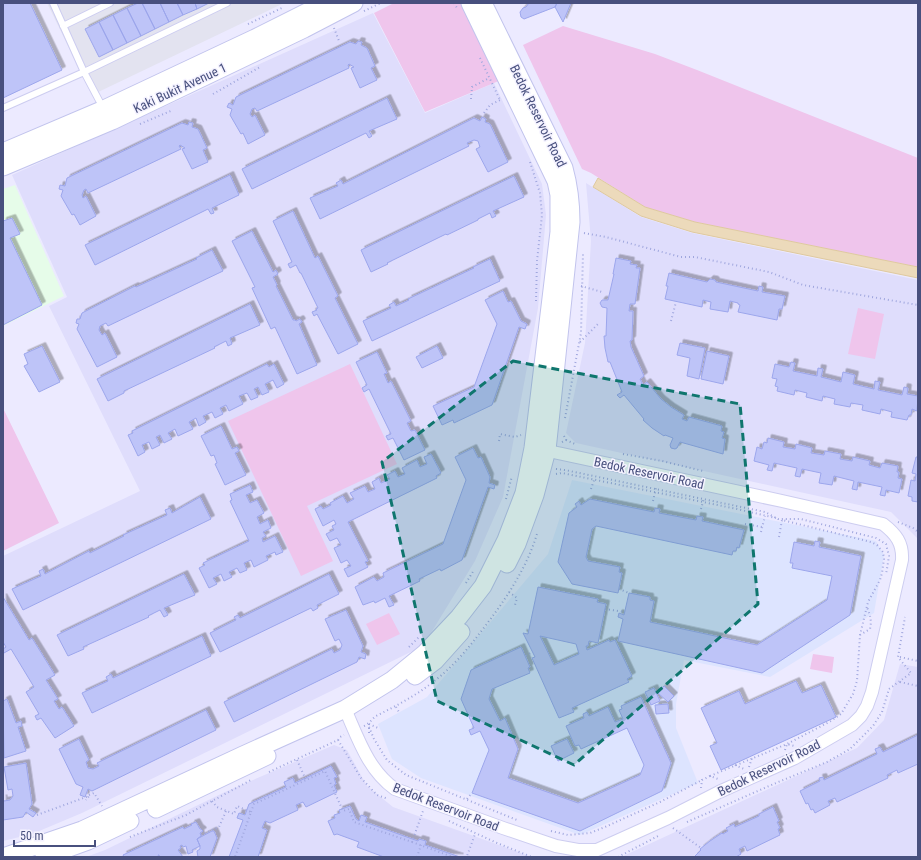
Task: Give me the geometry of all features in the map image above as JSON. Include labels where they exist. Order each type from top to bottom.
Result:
[{"type":"main road","name":"Kaki Bukit Avenue 1","points":[[3,152],[104,109],[255,38],[325,3]]},
{"type":"main road","name":"Kaki Bukit Avenue 1","points":[[3,167],[112,120],[304,29],[354,3]]},
{"type":"main road","name":"Bedok Reservoir Road","points":[[470,3],[556,181],[559,196],[559,232],[546,447]]},
{"type":"main road","name":"Bedok Reservoir Road","points":[[44,857],[85,836],[252,768],[347,713],[397,689],[435,661],[468,624],[493,591],[517,544],[535,495],[546,447],[571,222],[569,187],[564,168],[483,3]]},
{"type":"main road","name":"Bedok Reservoir Road","points":[[3,857],[85,836]]},
{"type":"street","name":"Bedok Reservoir Road","points":[[347,713],[369,762],[385,782],[395,789],[556,846],[578,850],[597,850],[795,758],[852,725],[861,716],[867,706],[872,692],[902,560],[903,550],[898,539],[887,527],[883,524],[546,447]]},
{"type":"lane","points":[[53,3],[84,72],[104,109]]},
{"type":"lane","points":[[63,26],[110,3]]},
{"type":"lane","points":[[3,108],[84,72],[227,3]]},
{"type":"path","points":[[248,24],[286,6]]},
{"type":"path","points":[[334,27],[339,40]]},
{"type":"path","points":[[470,99],[472,87],[489,78]]},
{"type":"path","points":[[494,87],[503,106]]},
{"type":"path","points":[[484,113],[490,106],[500,100]]},
{"type":"path","points":[[134,127],[173,110]]},
{"type":"path","points":[[527,156],[540,193],[542,215],[537,261],[535,308]]},
{"type":"path","points":[[584,233],[606,237],[681,257],[695,257],[769,272],[803,285],[918,305]]},
{"type":"path","points":[[564,423],[581,333],[583,248]]},
{"type":"path","points":[[581,286],[602,292]]},
{"type":"path","points":[[671,321],[676,302]]},
{"type":"path","points":[[579,343],[598,324]]},
{"type":"path","points":[[546,447],[566,440],[562,430]]},
{"type":"path","points":[[499,441],[500,434],[515,437],[521,434]]},
{"type":"path","points":[[555,469],[704,498],[765,512],[778,519],[801,519],[876,538],[886,544],[889,556],[886,578]]},
{"type":"path","points":[[546,830],[568,835],[590,833],[605,828],[710,776],[787,744],[831,721],[840,714],[849,702],[857,681],[860,635],[871,595],[880,580],[884,559],[881,548],[871,542],[848,535],[703,502],[562,473],[556,474]]},
{"type":"path","points":[[505,500],[513,474]]},
{"type":"path","points":[[591,489],[595,476]]},
{"type":"path","points":[[653,501],[656,488]]},
{"type":"path","points":[[701,510],[704,498]]},
{"type":"path","points":[[761,532],[765,516]]},
{"type":"path","points":[[779,537],[782,520]]},
{"type":"path","points":[[745,524],[762,527]]},
{"type":"path","points":[[464,588],[476,568]]},
{"type":"path","points":[[619,589],[629,592]]},
{"type":"path","points":[[509,592],[516,598],[515,605]]},
{"type":"path","points":[[860,635],[870,629],[872,620],[867,606]]},
{"type":"path","points":[[605,609],[625,612]]},
{"type":"path","points":[[898,657],[906,617]]},
{"type":"path","points":[[871,624],[875,625]]},
{"type":"path","points":[[404,651],[421,636]]},
{"type":"path","points":[[526,656],[532,652]]},
{"type":"path","points":[[898,657],[918,661]]},
{"type":"path","points":[[898,657],[911,673]]},
{"type":"path","points":[[857,681],[863,682]]},
{"type":"path","points":[[900,682],[918,686]]},
{"type":"path","points":[[396,706],[400,714]]},
{"type":"path","points":[[368,724],[378,728]]},
{"type":"path","points":[[368,724],[370,738]]},
{"type":"path","points":[[368,724],[374,738],[387,760],[406,775],[520,821]]},
{"type":"path","points":[[128,838],[186,815],[212,801],[252,768],[296,760],[338,740],[340,737]]},
{"type":"path","points":[[787,744],[797,747]]},
{"type":"path","points":[[784,754],[787,744]]},
{"type":"path","points":[[296,760],[306,780]]},
{"type":"path","points":[[736,765],[748,771]]},
{"type":"path","points":[[742,773],[755,767]]},
{"type":"path","points":[[235,857],[254,804],[325,771],[342,811],[349,809],[354,822],[453,857]]},
{"type":"path","points":[[710,776],[722,781]]},
{"type":"path","points":[[700,790],[702,780]]},
{"type":"path","points":[[37,815],[94,793],[102,806]]},
{"type":"path","points":[[467,799],[472,793]]},
{"type":"path","points":[[86,800],[89,796]]},
{"type":"path","points":[[212,801],[217,807],[234,814],[237,806],[251,812]]},
{"type":"path","points":[[412,842],[427,801]]},
{"type":"path","points":[[201,835],[219,827],[226,811]]},
{"type":"path","points":[[448,821],[475,834],[532,857]]},
{"type":"path","points":[[673,828],[701,848]]},
{"type":"path","points":[[470,857],[467,856],[475,834]]},
{"type":"path","points":[[417,857],[421,845]]},
{"type":"highlighted area","points":[[513,361],[740,404],[758,604],[574,765],[437,701],[382,462]]},
{"type":"shaded area","points":[[47,3],[284,3],[92,95]]},
{"type":"shaded area","points":[[394,3],[462,3],[501,80],[425,112],[374,13]]},
{"type":"shaded area","points":[[373,13],[425,113],[494,83],[542,184],[546,215],[538,308],[503,497],[475,561],[423,646],[82,813],[32,834],[3,841],[3,556],[140,491],[49,306],[67,297],[12,175]]},
{"type":"shaded area","points":[[563,26],[655,54],[918,158],[918,267],[695,222],[645,207],[591,173],[582,169],[523,45]]},
{"type":"shaded area","points":[[598,178],[645,207],[695,222],[918,267],[918,278],[692,232],[641,216],[593,187]]},
{"type":"shaded area","points":[[586,183],[641,217],[692,233],[918,280],[918,539],[891,512],[576,443],[566,433],[585,343],[591,241]]},
{"type":"shaded area","points":[[15,185],[64,296],[3,326],[3,189]]},
{"type":"shaded area","points":[[858,308],[884,314],[875,359],[848,354]]},
{"type":"shaded area","points":[[350,364],[397,464],[307,506],[333,561],[301,576],[228,421]]},
{"type":"shaded area","points":[[3,408],[59,523],[3,551]]},
{"type":"shaded area","points":[[572,480],[876,541],[884,555],[874,613],[770,677],[684,660],[676,704],[676,728],[698,783],[580,835],[421,778],[392,759],[378,724],[427,697],[548,554]]},
{"type":"shaded area","points":[[389,613],[400,634],[377,645],[366,624]]},
{"type":"shaded area","points":[[813,654],[834,657],[832,673],[810,669]]},
{"type":"shaded area","points":[[900,664],[918,667],[918,857],[621,857],[857,748],[884,720]]},
{"type":"shaded area","points":[[334,745],[347,750],[367,786],[393,807],[532,857],[86,857],[105,850],[225,792]]},
{"type":"building","points":[[3,3],[30,3],[62,70],[3,98]]},
{"type":"building","points":[[138,3],[142,3],[155,29],[141,36],[127,8]]},
{"type":"building","points":[[142,3],[160,3],[169,22],[155,29]]},
{"type":"building","points":[[160,3],[177,3],[183,15],[169,22]]},
{"type":"building","points":[[177,3],[195,3],[197,9],[183,15]]},
{"type":"building","points":[[195,3],[209,3],[197,9]]},
{"type":"building","points":[[529,3],[557,3],[555,7],[524,19],[521,17],[520,12]]},
{"type":"building","points":[[557,3],[571,3],[563,22],[555,7]]},
{"type":"building","points":[[127,8],[141,36],[127,43],[113,15]]},
{"type":"building","points":[[113,15],[127,43],[113,50],[99,22]]},
{"type":"building","points":[[99,22],[113,50],[99,57],[85,29]]},
{"type":"building","points":[[358,41],[362,42],[361,45],[367,48],[375,66],[371,68],[377,80],[360,88],[351,68],[354,67],[349,64],[349,68],[257,111],[255,108],[252,109],[250,114],[252,117],[255,115],[265,135],[248,144],[243,133],[241,134],[230,115],[232,109],[227,107],[229,103],[233,105],[236,97],[350,42],[356,44]]},
{"type":"building","points":[[387,98],[397,119],[369,131],[372,136],[369,138],[366,133],[252,189],[242,169]]},
{"type":"building","points":[[482,117],[486,119],[485,122],[490,124],[508,162],[488,172],[476,149],[480,147],[478,141],[474,140],[467,143],[469,146],[320,219],[310,198],[338,186],[336,183],[341,180],[343,184],[474,118],[480,121]]},
{"type":"building","points":[[189,122],[193,123],[192,127],[198,129],[207,148],[203,150],[208,162],[192,169],[182,149],[185,148],[180,145],[179,146],[181,149],[88,193],[86,189],[82,195],[83,198],[86,196],[96,216],[80,225],[74,214],[72,215],[61,196],[63,190],[59,189],[60,185],[65,186],[67,178],[182,123],[188,125]]},
{"type":"building","points":[[230,175],[239,195],[212,208],[214,213],[211,214],[208,209],[95,265],[85,245]]},
{"type":"building","points":[[514,176],[524,197],[493,211],[496,216],[492,218],[490,213],[371,272],[361,250]]},
{"type":"building","points":[[293,211],[315,258],[318,256],[338,296],[335,298],[358,344],[338,354],[317,314],[314,316],[312,312],[318,308],[301,273],[296,265],[290,268],[288,264],[292,262],[273,221]]},
{"type":"building","points":[[12,218],[20,234],[10,238],[42,305],[3,325],[3,221]]},
{"type":"building","points":[[252,231],[273,272],[276,270],[278,274],[273,277],[293,320],[296,321],[300,319],[302,322],[299,324],[317,365],[297,374],[275,327],[271,329],[252,288],[255,287],[232,241]]},
{"type":"building","points":[[212,250],[223,271],[108,326],[106,323],[100,326],[99,330],[102,335],[105,333],[117,357],[97,367],[77,329],[79,324],[76,323],[77,319],[80,319],[82,313],[135,286],[136,287],[197,259],[196,258]]},
{"type":"building","points":[[616,258],[631,261],[630,264],[637,265],[636,268],[640,268],[635,304],[630,304],[629,311],[633,311],[632,340],[630,341],[631,347],[644,376],[640,379],[643,385],[647,382],[661,399],[684,415],[682,419],[687,421],[689,417],[722,426],[721,431],[724,432],[722,438],[725,439],[723,454],[680,442],[677,448],[671,448],[670,445],[673,438],[664,436],[652,428],[643,420],[644,419],[624,395],[620,398],[617,395],[622,392],[610,362],[608,362],[605,348],[604,336],[606,336],[607,308],[602,307],[600,303],[602,300],[608,300]]},
{"type":"building","points":[[490,259],[500,281],[372,341],[363,321],[391,308],[389,305],[394,302],[396,306]]},
{"type":"building","points":[[669,273],[707,282],[710,279],[715,280],[716,282],[758,291],[759,286],[763,287],[762,292],[785,296],[782,309],[779,309],[777,320],[738,312],[740,305],[730,301],[728,312],[710,309],[711,302],[703,300],[702,307],[665,299]]},
{"type":"building","points":[[503,291],[508,302],[511,301],[521,321],[527,324],[525,329],[519,327],[492,405],[454,423],[453,420],[442,425],[433,406],[474,387],[497,324],[485,300]]},
{"type":"building","points":[[250,304],[260,325],[230,338],[232,344],[228,346],[226,341],[214,347],[215,348],[124,391],[124,393],[108,401],[97,379]]},
{"type":"building","points":[[680,343],[705,348],[699,379],[687,376],[690,358],[677,355]]},
{"type":"building","points":[[42,346],[60,382],[39,392],[24,366],[28,364],[24,354]]},
{"type":"building","points":[[437,346],[443,358],[422,368],[416,357]]},
{"type":"building","points":[[707,351],[729,356],[723,384],[701,379]]},
{"type":"building","points":[[377,352],[387,373],[384,374],[388,383],[391,381],[411,421],[407,423],[411,431],[415,430],[425,450],[404,460],[393,438],[388,440],[386,436],[391,434],[369,389],[364,392],[362,388],[367,385],[356,362]]},
{"type":"building","points":[[791,362],[795,363],[793,371],[817,376],[818,368],[823,369],[821,377],[841,382],[843,372],[855,375],[853,384],[874,389],[875,381],[880,382],[878,390],[902,395],[904,387],[908,388],[907,394],[918,396],[917,411],[912,409],[911,415],[909,415],[907,420],[891,417],[892,412],[881,409],[880,414],[862,410],[863,405],[851,403],[850,407],[834,404],[835,399],[823,396],[822,401],[806,397],[807,393],[795,390],[794,395],[777,391],[778,387],[775,386],[777,379],[772,378],[775,364],[789,367]]},
{"type":"building","points":[[267,364],[269,367],[274,364],[284,384],[277,388],[273,380],[265,384],[269,392],[262,395],[258,387],[254,389],[258,397],[251,400],[247,393],[239,396],[243,404],[229,411],[226,405],[220,408],[223,414],[215,418],[212,412],[203,416],[206,422],[199,426],[196,418],[189,422],[193,429],[178,436],[175,429],[168,433],[172,439],[164,443],[160,435],[156,437],[160,445],[152,449],[149,442],[142,445],[145,452],[138,456],[128,435],[133,433],[132,431]]},
{"type":"building","points":[[221,426],[232,449],[237,447],[239,451],[235,453],[246,475],[225,485],[215,464],[217,463],[214,455],[211,456],[201,436]]},
{"type":"building","points":[[768,438],[784,442],[783,447],[795,449],[796,444],[812,448],[811,453],[824,455],[825,451],[841,454],[840,459],[852,461],[853,457],[870,461],[869,465],[880,468],[882,463],[898,466],[898,478],[902,479],[899,493],[886,490],[885,496],[880,495],[882,487],[858,482],[857,490],[852,489],[854,481],[834,476],[832,485],[819,483],[821,473],[802,469],[800,477],[795,476],[797,468],[774,463],[772,471],[767,470],[769,465],[754,461],[757,447],[762,449],[764,442],[767,443]]},
{"type":"building","points":[[473,448],[478,458],[481,457],[490,477],[489,483],[495,485],[494,489],[488,487],[462,560],[441,571],[440,569],[419,579],[420,581],[389,596],[394,605],[389,607],[385,598],[375,603],[374,601],[363,605],[355,587],[374,577],[377,581],[384,577],[383,573],[443,544],[466,480],[455,457]]},
{"type":"building","points":[[431,454],[441,473],[436,476],[437,478],[348,522],[368,561],[365,562],[368,567],[348,577],[344,569],[351,566],[347,560],[341,563],[334,548],[341,545],[337,538],[330,541],[326,534],[334,530],[332,526],[336,524],[334,520],[323,526],[315,509],[321,506],[323,509],[331,505],[330,503],[343,496],[347,503],[354,499],[350,493],[365,486],[368,492],[375,489],[372,482],[379,478],[381,483],[390,479],[387,475],[395,471],[398,477],[405,474],[402,468],[417,460],[420,467],[427,464],[424,457]]},
{"type":"building","points":[[916,457],[918,457],[918,502],[912,501],[912,497],[908,496],[911,480],[915,481],[916,474],[912,473]]},
{"type":"building","points":[[250,485],[253,492],[246,495],[250,503],[257,500],[264,513],[257,517],[260,524],[268,520],[271,528],[263,532],[266,536],[262,538],[263,542],[275,536],[283,552],[276,555],[275,552],[266,556],[268,560],[254,567],[251,560],[244,563],[247,570],[240,573],[237,568],[229,572],[232,577],[224,581],[221,574],[213,578],[217,584],[209,588],[199,568],[205,565],[203,563],[249,541],[230,501],[232,500],[230,494]]},
{"type":"building","points":[[200,497],[211,519],[23,610],[12,589],[41,576],[39,571],[43,569],[45,574],[89,551],[90,553],[124,536],[123,535],[167,515],[165,510],[170,508],[172,513]]},
{"type":"building","points":[[590,499],[654,512],[655,508],[660,509],[659,513],[696,520],[697,516],[703,517],[702,521],[744,530],[739,548],[737,547],[736,551],[733,551],[732,555],[596,526],[592,529],[586,557],[588,561],[620,567],[619,572],[622,573],[618,593],[572,584],[558,562],[569,513],[577,507],[575,504],[579,501],[581,505]]},
{"type":"building","points":[[815,541],[820,542],[819,547],[861,556],[850,615],[762,673],[618,641],[623,619],[618,617],[619,613],[624,615],[629,593],[650,597],[650,600],[654,601],[650,622],[757,645],[827,600],[832,576],[792,568],[793,563],[790,563],[794,542],[814,546]]},
{"type":"building","points":[[184,574],[195,595],[164,608],[168,615],[164,617],[160,610],[148,616],[149,617],[83,647],[84,649],[68,656],[57,635]]},
{"type":"building","points":[[329,574],[339,594],[317,605],[318,608],[313,611],[311,608],[220,652],[210,633],[236,620],[234,617],[238,615],[240,618]]},
{"type":"building","points":[[538,587],[598,599],[597,602],[606,604],[598,643],[589,641],[588,646],[586,646],[587,650],[609,640],[610,642],[615,640],[632,676],[627,679],[629,682],[572,708],[574,712],[559,718],[532,658],[535,657],[523,633],[528,634]],"holes":[[[540,636],[576,644],[579,654],[554,665]]]},
{"type":"building","points":[[3,597],[29,640],[32,638],[55,675],[46,680],[58,699],[54,701],[59,709],[62,707],[74,726],[55,738],[41,718],[37,720],[35,716],[39,714],[26,692],[34,687],[11,649],[4,653],[3,652],[3,649],[6,647],[3,642]]},
{"type":"building","points":[[346,610],[363,646],[361,652],[366,654],[365,659],[359,657],[357,662],[234,722],[224,702],[332,649],[334,653],[340,650],[342,645],[339,639],[335,641],[325,619]]},
{"type":"building","points":[[202,636],[211,656],[92,713],[82,693],[108,681],[106,677],[111,674],[113,678]]},
{"type":"building","points":[[521,647],[530,667],[528,668],[530,673],[492,689],[489,699],[500,721],[505,718],[518,749],[508,778],[578,803],[640,775],[644,765],[627,728],[581,749],[579,745],[575,746],[566,726],[584,718],[583,714],[587,712],[589,716],[608,707],[615,722],[623,719],[619,710],[622,709],[621,706],[641,697],[671,763],[662,791],[580,831],[472,793],[489,750],[480,731],[471,735],[469,730],[474,728],[461,699],[471,670]]},
{"type":"building","points":[[796,681],[802,693],[821,685],[836,717],[721,770],[710,746],[717,743],[701,708],[739,691],[745,704]]},
{"type":"building","points":[[664,686],[674,696],[668,702],[658,693]]},
{"type":"building","points":[[654,688],[660,701],[651,705],[645,692]]},
{"type":"building","points":[[7,699],[16,723],[21,721],[22,726],[18,727],[26,751],[4,758],[3,701]]},
{"type":"building","points":[[668,704],[669,713],[656,714],[655,705]]},
{"type":"building","points":[[206,710],[216,730],[92,791],[88,789],[85,797],[80,795],[83,787],[76,784],[59,749],[79,739],[89,760],[86,762],[88,768],[93,769],[99,766],[97,763]]},
{"type":"building","points":[[918,735],[918,764],[898,773],[897,770],[887,775],[888,778],[837,802],[835,798],[828,801],[830,805],[815,813],[813,809],[811,810],[808,803],[806,804],[800,791],[820,781],[819,778],[823,777],[824,780],[877,754],[875,749],[880,747],[883,752]]},
{"type":"building","points":[[567,739],[574,753],[558,761],[551,746]]},
{"type":"building","points":[[26,763],[32,804],[29,809],[36,813],[33,817],[26,812],[23,817],[3,820],[3,798],[4,801],[10,800],[13,796],[12,789],[8,790],[4,767]]},
{"type":"building","points":[[331,766],[337,777],[334,778],[336,784],[334,785],[337,792],[306,807],[303,802],[296,805],[298,810],[270,823],[265,821],[262,828],[267,830],[258,857],[229,857],[243,820],[237,818],[239,813],[245,815],[249,804],[286,787],[284,782],[293,778],[295,783]]},
{"type":"building","points":[[350,806],[356,819],[359,821],[361,815],[367,817],[365,822],[418,841],[419,839],[426,841],[425,845],[460,857],[384,857],[357,847],[359,842],[337,834],[334,835],[328,821],[335,818],[334,815],[340,813],[339,810]]},
{"type":"building","points":[[773,807],[779,821],[777,822],[780,828],[778,829],[780,835],[747,851],[745,846],[739,849],[741,854],[736,857],[694,857],[701,850],[700,849],[710,841],[728,831],[726,828],[734,824],[735,827],[759,816],[759,814]]},
{"type":"building","points":[[196,822],[203,831],[200,833],[201,836],[197,839],[200,846],[188,854],[186,846],[180,846],[181,848],[178,850],[183,857],[160,857],[158,855],[159,857],[124,857],[123,855],[183,827],[184,829]]},
{"type":"building","points":[[214,831],[217,838],[210,857],[198,857],[197,851],[200,849],[200,846],[197,839]]}]
